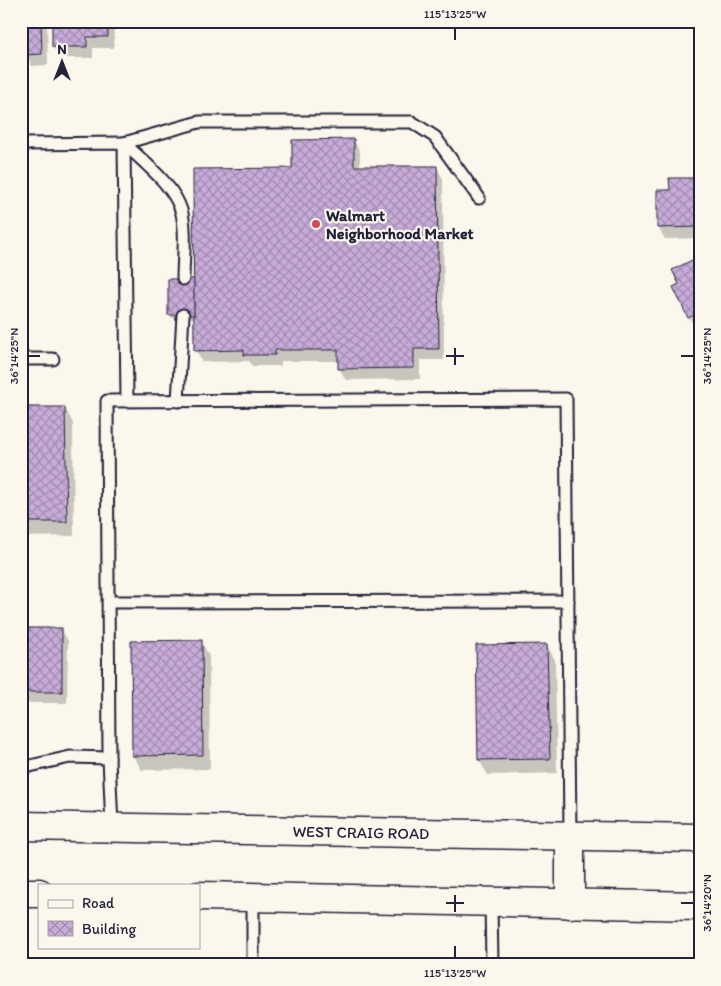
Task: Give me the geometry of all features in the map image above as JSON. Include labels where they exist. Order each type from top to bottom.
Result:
[{"type":"main road","name":"WEST CRAIG ROAD","points":[[21,826],[700,838]]},
{"type":"main road","points":[[570,837],[570,904]]},
{"type":"main road","points":[[21,893],[38,893]]},
{"type":"main road","points":[[200,896],[700,906]]},
{"type":"lane","points":[[21,144],[124,143],[199,122],[412,122],[434,137],[479,198]]},
{"type":"lane","points":[[124,143],[172,191],[181,210],[183,279]]},
{"type":"lane","points":[[124,143],[127,401]]},
{"type":"lane","points":[[178,401],[183,315]]},
{"type":"lane","points":[[21,359],[53,359]]},
{"type":"lane","points":[[112,828],[109,758],[107,401],[566,399],[570,837]]},
{"type":"lane","points":[[109,602],[568,601]]},
{"type":"lane","points":[[22,766],[70,757],[109,758]]},
{"type":"lane","points":[[253,897],[253,965]]},
{"type":"lane","points":[[491,901],[492,965]]},
{"type":"building","points":[[21,21],[41,21],[42,54],[24,55],[24,43],[21,44]]},
{"type":"building","points":[[52,21],[108,21],[108,37],[87,37],[87,47],[52,47]]},
{"type":"building","name":"Walmart Neighborhood Market","points":[[354,139],[354,166],[437,166],[439,349],[414,349],[414,368],[338,369],[338,350],[275,350],[275,355],[244,355],[244,350],[194,351],[193,169],[292,168],[292,140]]},
{"type":"building","points":[[669,178],[700,178],[700,227],[657,228],[657,190],[670,190]]},
{"type":"building","points":[[700,256],[700,312],[688,318],[673,287],[679,284],[672,270]]},
{"type":"building","points":[[168,279],[194,279],[194,315],[168,315]]},
{"type":"building","points":[[21,407],[65,407],[67,522],[21,522]]},
{"type":"building","points":[[21,628],[62,628],[62,692],[21,692]]},
{"type":"building","points":[[202,640],[203,755],[132,756],[131,641]]},
{"type":"building","points":[[547,644],[550,759],[478,760],[476,645]]},
{"type":"building","points":[[377,962],[443,962],[443,965],[377,965]]},
{"type":"place","name":"Walmart Neighborhood Market","points":[[316,224]]}]
